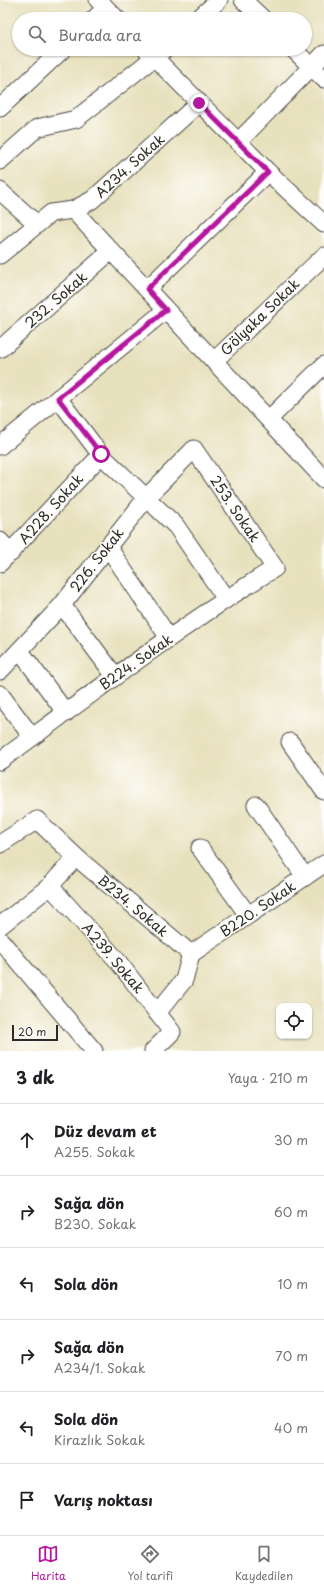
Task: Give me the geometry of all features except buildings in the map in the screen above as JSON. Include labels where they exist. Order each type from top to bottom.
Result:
[{"type":"street","points":[[206,12],[219,0]]},
{"type":"street","points":[[243,0],[256,12]]},
{"type":"street","points":[[238,142],[324,54]]},
{"type":"street","points":[[0,108],[55,56]]},
{"type":"street","points":[[0,161],[37,128],[76,119],[151,56]]},
{"type":"street","points":[[159,56],[199,103],[268,172],[324,224]]},
{"type":"street","points":[[300,56],[324,79]]},
{"type":"street","name":"A234. Sokak","points":[[37,224],[52,213],[73,210],[92,200],[199,103]]},
{"type":"street","points":[[147,289],[268,172]]},
{"type":"street","points":[[0,191],[37,224],[0,255]]},
{"type":"street","points":[[73,210],[324,479]]},
{"type":"street","name":"232. Sokak","points":[[0,349],[111,251]]},
{"type":"street","name":"Gölyaka Sokak","points":[[214,360],[324,256]]},
{"type":"street","points":[[0,446],[166,310]]},
{"type":"street","points":[[269,419],[324,365]]},
{"type":"street","points":[[58,398],[101,454],[176,526],[226,599]]},
{"type":"street","name":"226. Sokak","points":[[0,671],[62,605],[147,497],[194,449]]},
{"type":"street","name":"253. Sokak","points":[[194,449],[275,568]]},
{"type":"street","name":"A228. Sokak","points":[[4,553],[101,454]]},
{"type":"street","points":[[108,547],[169,638]]},
{"type":"street","name":"B224. Sokak","points":[[0,761],[169,638],[275,568]]},
{"type":"street","points":[[62,605],[115,676]]},
{"type":"street","points":[[20,651],[66,713]]},
{"type":"street","points":[[0,694],[32,737]]},
{"type":"street","points":[[290,742],[324,791]]},
{"type":"street","points":[[256,805],[305,877]]},
{"type":"street","name":"B234. Sokak","points":[[0,844],[37,820],[76,858],[191,954]]},
{"type":"street","points":[[200,848],[248,916]]},
{"type":"street","points":[[0,926],[50,886],[76,858]]},
{"type":"street","name":"B220. Sokak","points":[[191,954],[324,864]]},
{"type":"street","name":"A239. Sokak","points":[[50,886],[116,959],[172,1032],[153,1051]]},
{"type":"street","points":[[0,940],[94,1051]]},
{"type":"street","points":[[157,1013],[184,980],[191,954]]},
{"type":"route","points":[[101,454],[58,398],[166,310],[147,289],[268,172],[199,103]]}]
